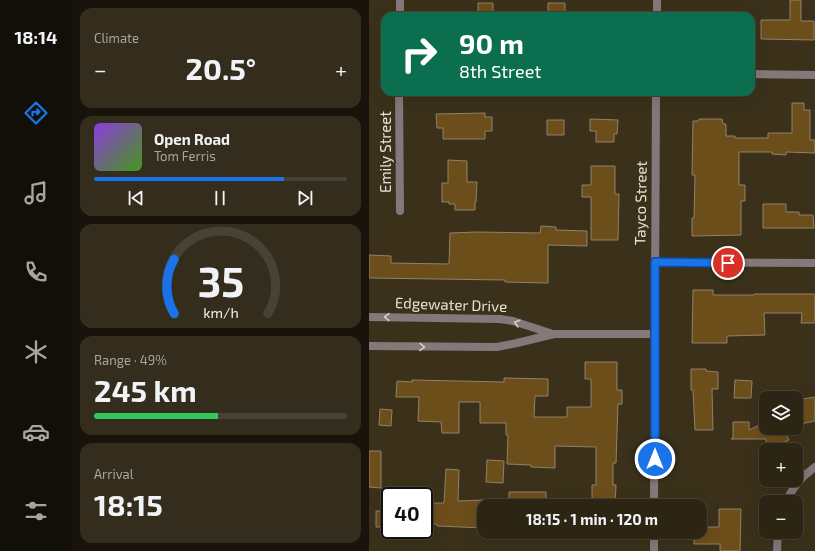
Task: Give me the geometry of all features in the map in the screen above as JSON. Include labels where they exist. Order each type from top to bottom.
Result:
[{"type":"street","points":[[399,12],[400,0]]},
{"type":"street","points":[[657,0],[657,12]]},
{"type":"street","points":[[755,74],[815,74]]},
{"type":"street","name":"Emily Street","points":[[399,96],[400,211]]},
{"type":"street","name":"Tayco Street","points":[[654,499],[656,96]]},
{"type":"street","points":[[655,262],[815,263]]},
{"type":"street","name":"Edgewater Drive","points":[[369,317],[500,318],[554,334]]},
{"type":"street","name":"Edgewater Drive","points":[[369,346],[497,347],[517,344],[554,334],[655,334]]},
{"type":"street","points":[[790,495],[794,487],[815,467]]},
{"type":"street","points":[[654,539],[654,551]]},
{"type":"street","points":[[777,551],[778,539]]},
{"type":"building","points":[[790,0],[801,0],[801,21],[814,21],[814,40],[761,39],[761,20],[790,20]]},
{"type":"building","points":[[478,3],[493,3],[493,12],[478,12]]},
{"type":"building","points":[[548,3],[565,3],[565,12],[548,12]]},
{"type":"building","points":[[792,103],[804,103],[804,110],[810,110],[810,140],[815,140],[815,153],[786,152],[786,155],[772,154],[772,152],[739,152],[739,185],[745,185],[745,201],[741,201],[741,235],[692,236],[695,175],[692,175],[693,121],[698,121],[699,119],[722,119],[723,124],[726,124],[726,136],[735,136],[735,138],[768,138],[768,133],[792,133]]},
{"type":"building","points":[[485,113],[485,117],[492,117],[492,131],[485,131],[485,139],[443,139],[443,128],[437,128],[436,114]]},
{"type":"building","points":[[590,119],[618,120],[617,134],[614,134],[614,142],[596,142],[596,131],[590,131]]},
{"type":"building","points":[[547,120],[564,120],[564,135],[547,135]]},
{"type":"building","points":[[448,160],[467,161],[467,182],[477,182],[475,210],[455,210],[455,204],[442,202],[442,183],[448,183]]},
{"type":"building","points":[[591,166],[615,166],[615,194],[619,194],[618,240],[591,240],[591,197],[582,197],[582,185],[591,185]]},
{"type":"building","points":[[763,204],[786,204],[786,212],[799,212],[799,215],[813,215],[814,228],[763,228]]},
{"type":"building","points":[[541,226],[556,227],[556,230],[587,231],[587,246],[548,245],[548,283],[505,282],[505,280],[369,278],[369,255],[391,256],[391,263],[449,264],[450,233],[540,233]]},
{"type":"building","points":[[693,290],[713,290],[713,295],[815,294],[815,323],[801,323],[802,313],[764,313],[765,335],[727,336],[727,343],[692,343]]},
{"type":"building","points":[[585,362],[617,362],[617,390],[622,390],[622,404],[618,404],[616,463],[613,463],[613,485],[616,485],[615,499],[592,499],[592,485],[596,485],[596,447],[555,446],[555,468],[507,464],[508,435],[506,435],[506,423],[480,423],[480,402],[459,402],[459,433],[442,433],[441,422],[418,421],[419,397],[396,397],[397,381],[504,382],[504,378],[548,379],[548,396],[535,396],[534,417],[567,417],[567,407],[591,407],[591,379],[585,379]]},
{"type":"building","points":[[691,369],[706,369],[706,371],[718,372],[718,389],[712,389],[713,430],[695,430],[693,390],[691,390]]},
{"type":"building","points":[[735,380],[752,381],[751,398],[734,398]]},
{"type":"building","points":[[815,397],[815,421],[803,424],[803,399]]},
{"type":"building","points":[[380,409],[392,410],[391,426],[379,425]]},
{"type":"building","points":[[733,422],[749,422],[749,430],[759,425],[759,435],[786,435],[789,440],[783,443],[767,443],[765,439],[731,439],[733,438]]},
{"type":"building","points":[[369,451],[381,451],[381,488],[369,487]]},
{"type":"building","points":[[487,460],[504,461],[503,483],[486,482]]},
{"type":"building","points":[[446,469],[459,470],[458,501],[477,500],[477,528],[437,526],[437,524],[433,524],[433,503],[444,503]]},
{"type":"building","points":[[509,492],[546,492],[546,499],[509,499]]},
{"type":"building","points":[[719,509],[741,509],[740,551],[720,551],[720,544],[694,544],[694,539],[707,539],[707,527],[719,527]]},
{"type":"building","points":[[376,511],[381,511],[381,527],[376,527]]},
{"type":"route","points":[[655,459],[655,262],[728,263]]}]
